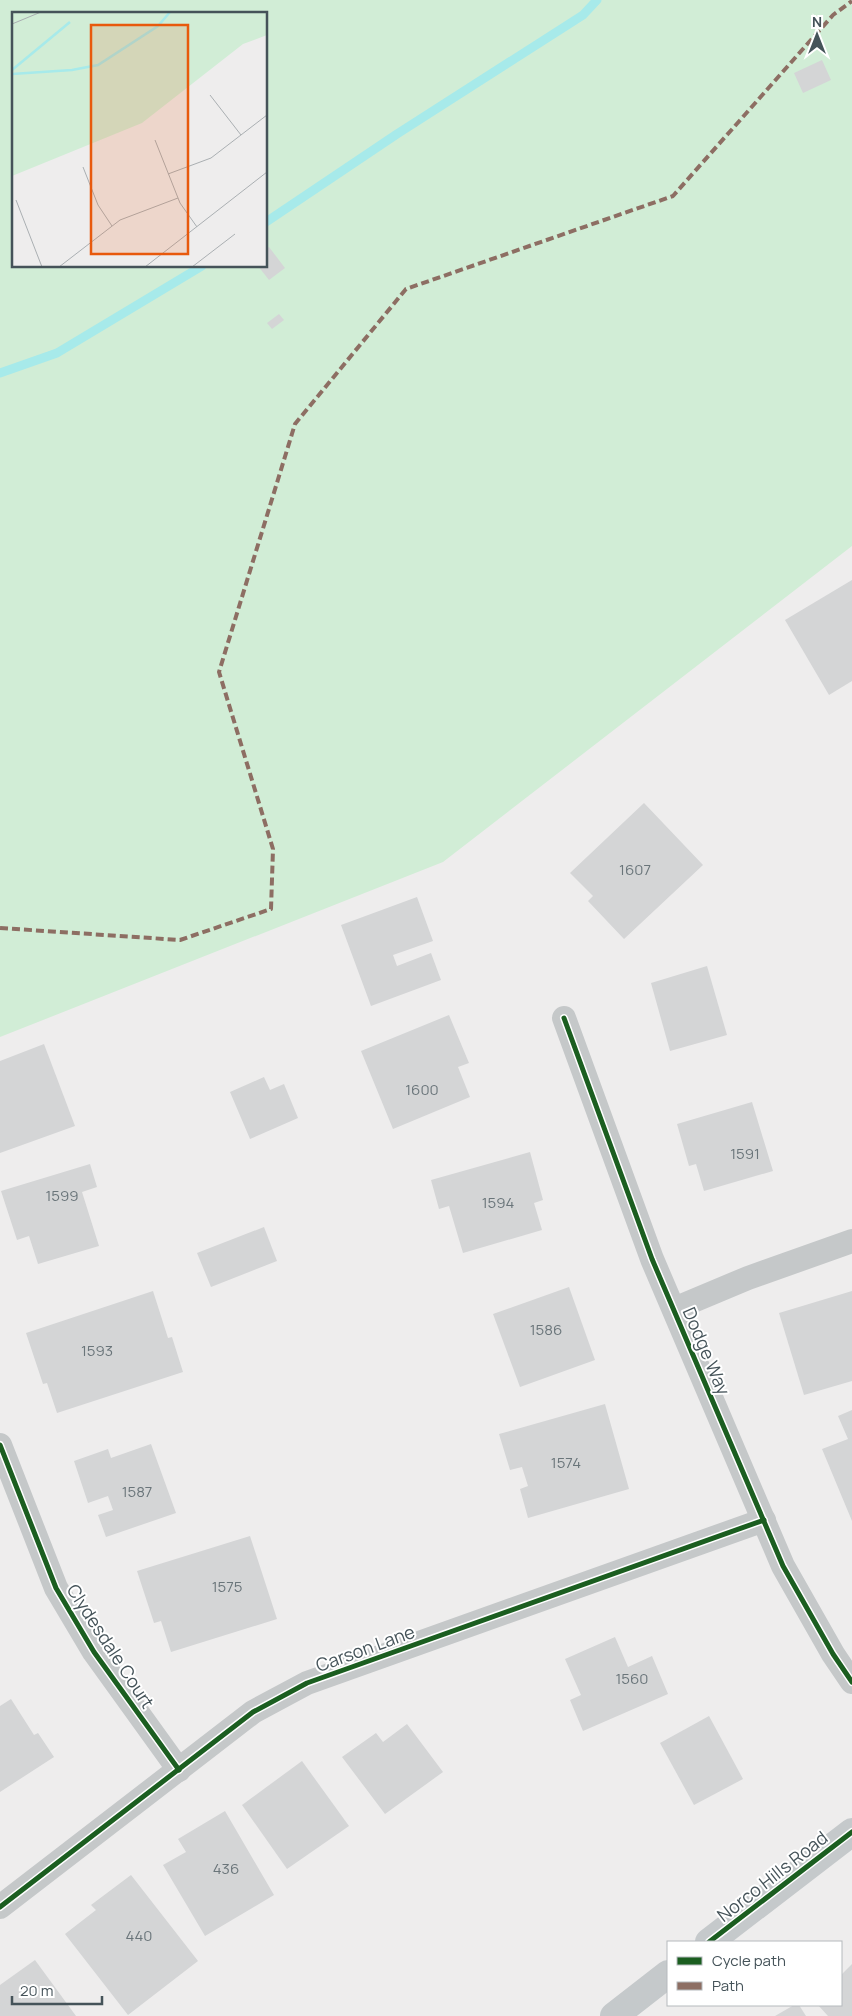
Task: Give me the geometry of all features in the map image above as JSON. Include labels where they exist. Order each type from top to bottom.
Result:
[{"type":"street","name":"Dodge Way","points":[[564,1018],[652,1258],[783,1566],[833,1654],[852,1682]]},
{"type":"street","points":[[674,1309],[748,1278],[852,1242]]},
{"type":"street","name":"Clydesdale Court","points":[[0,1445],[56,1588],[94,1652],[179,1770]]},
{"type":"street","name":"Carson Lane","points":[[0,1908],[253,1712],[307,1683],[764,1520]]},
{"type":"street","name":"Norco Hills Road","points":[[710,1941],[852,1832]]},
{"type":"street","points":[[614,2016],[667,1975]]},
{"type":"green space","points":[[0,0],[852,0],[852,546],[443,862],[0,1037]]},
{"type":"building","points":[[822,60],[831,80],[803,93],[794,73]]},
{"type":"building","points":[[268,248],[285,268],[269,280],[260,268],[268,268]]},
{"type":"building","points":[[279,314],[284,320],[272,329],[267,323]]},
{"type":"building","points":[[852,580],[852,681],[829,695],[785,620]]},
{"type":"building","points":[[644,803],[703,865],[624,939],[588,901],[593,896],[570,873]]},
{"type":"building","points":[[417,897],[433,941],[393,955],[397,966],[431,953],[441,980],[371,1006],[341,925]]},
{"type":"building","points":[[707,966],[727,1035],[670,1051],[651,983]]},
{"type":"building","points":[[449,1015],[469,1063],[458,1067],[470,1097],[393,1129],[361,1051]]},
{"type":"building","points":[[44,1044],[75,1126],[0,1153],[0,1061]]},
{"type":"building","points":[[264,1077],[270,1090],[284,1084],[298,1118],[250,1139],[230,1092]]},
{"type":"building","points":[[752,1102],[773,1171],[704,1191],[696,1164],[689,1166],[677,1124]]},
{"type":"building","points":[[530,1152],[543,1200],[534,1203],[542,1230],[463,1253],[449,1206],[439,1209],[431,1180]]},
{"type":"building","points":[[90,1164],[97,1187],[82,1192],[99,1246],[38,1264],[29,1236],[17,1240],[1,1191]]},
{"type":"building","points":[[264,1227],[277,1261],[211,1287],[197,1253]]},
{"type":"building","points":[[569,1287],[595,1360],[520,1387],[493,1314]]},
{"type":"building","points":[[153,1291],[168,1338],[172,1337],[183,1372],[57,1413],[47,1383],[43,1384],[26,1333]]},
{"type":"building","points":[[852,1291],[852,1381],[804,1395],[779,1313]]},
{"type":"building","points":[[605,1404],[629,1489],[528,1518],[520,1489],[528,1486],[522,1467],[510,1470],[499,1434]]},
{"type":"building","points":[[852,1410],[852,1521],[822,1449],[848,1439],[838,1416]]},
{"type":"building","points":[[151,1444],[176,1513],[106,1537],[98,1515],[113,1510],[108,1496],[88,1503],[74,1461],[108,1449],[111,1458]]},
{"type":"building","points":[[250,1536],[277,1619],[171,1652],[161,1621],[154,1623],[137,1571]]},
{"type":"building","points":[[615,1637],[628,1667],[652,1656],[668,1694],[583,1731],[570,1700],[581,1695],[565,1659]]},
{"type":"building","points":[[11,1699],[34,1735],[38,1733],[54,1757],[0,1792],[0,1706]]},
{"type":"building","points":[[709,1716],[743,1779],[694,1805],[660,1743]]},
{"type":"building","points":[[407,1724],[443,1772],[385,1814],[342,1757],[376,1733],[383,1742]]},
{"type":"building","points":[[302,1761],[349,1826],[287,1869],[242,1805]]},
{"type":"building","points":[[225,1811],[274,1895],[205,1936],[163,1865],[186,1852],[178,1839]]},
{"type":"building","points":[[131,1875],[198,1961],[128,2015],[65,1934],[96,1910],[91,1905]]},
{"type":"building","points":[[35,1960],[76,2016],[0,2016],[0,1985]]},
{"type":"building","points":[[852,1964],[852,2016],[828,2016],[819,2006],[842,2006],[842,1974]]},
{"type":"building","points":[[792,2006],[800,2006],[806,2016],[775,2016]]},
{"type":"waterway","points":[[268,221],[397,134],[583,15],[597,0]]},
{"type":"waterway","points":[[0,373],[57,353],[199,268]]},
{"type":"marked path","points":[[0,928],[180,940],[271,909],[273,849],[219,672],[295,424],[406,289],[673,196],[833,15],[852,1]]},
{"type":"cycle path","points":[[564,1018],[652,1259],[783,1566],[833,1654],[852,1682]]},
{"type":"cycle path","points":[[0,1445],[56,1588],[94,1652],[179,1770]]},
{"type":"cycle path","points":[[0,1907],[253,1712],[307,1683],[764,1520]]},
{"type":"cycle path","points":[[710,1941],[852,1832]]}]
